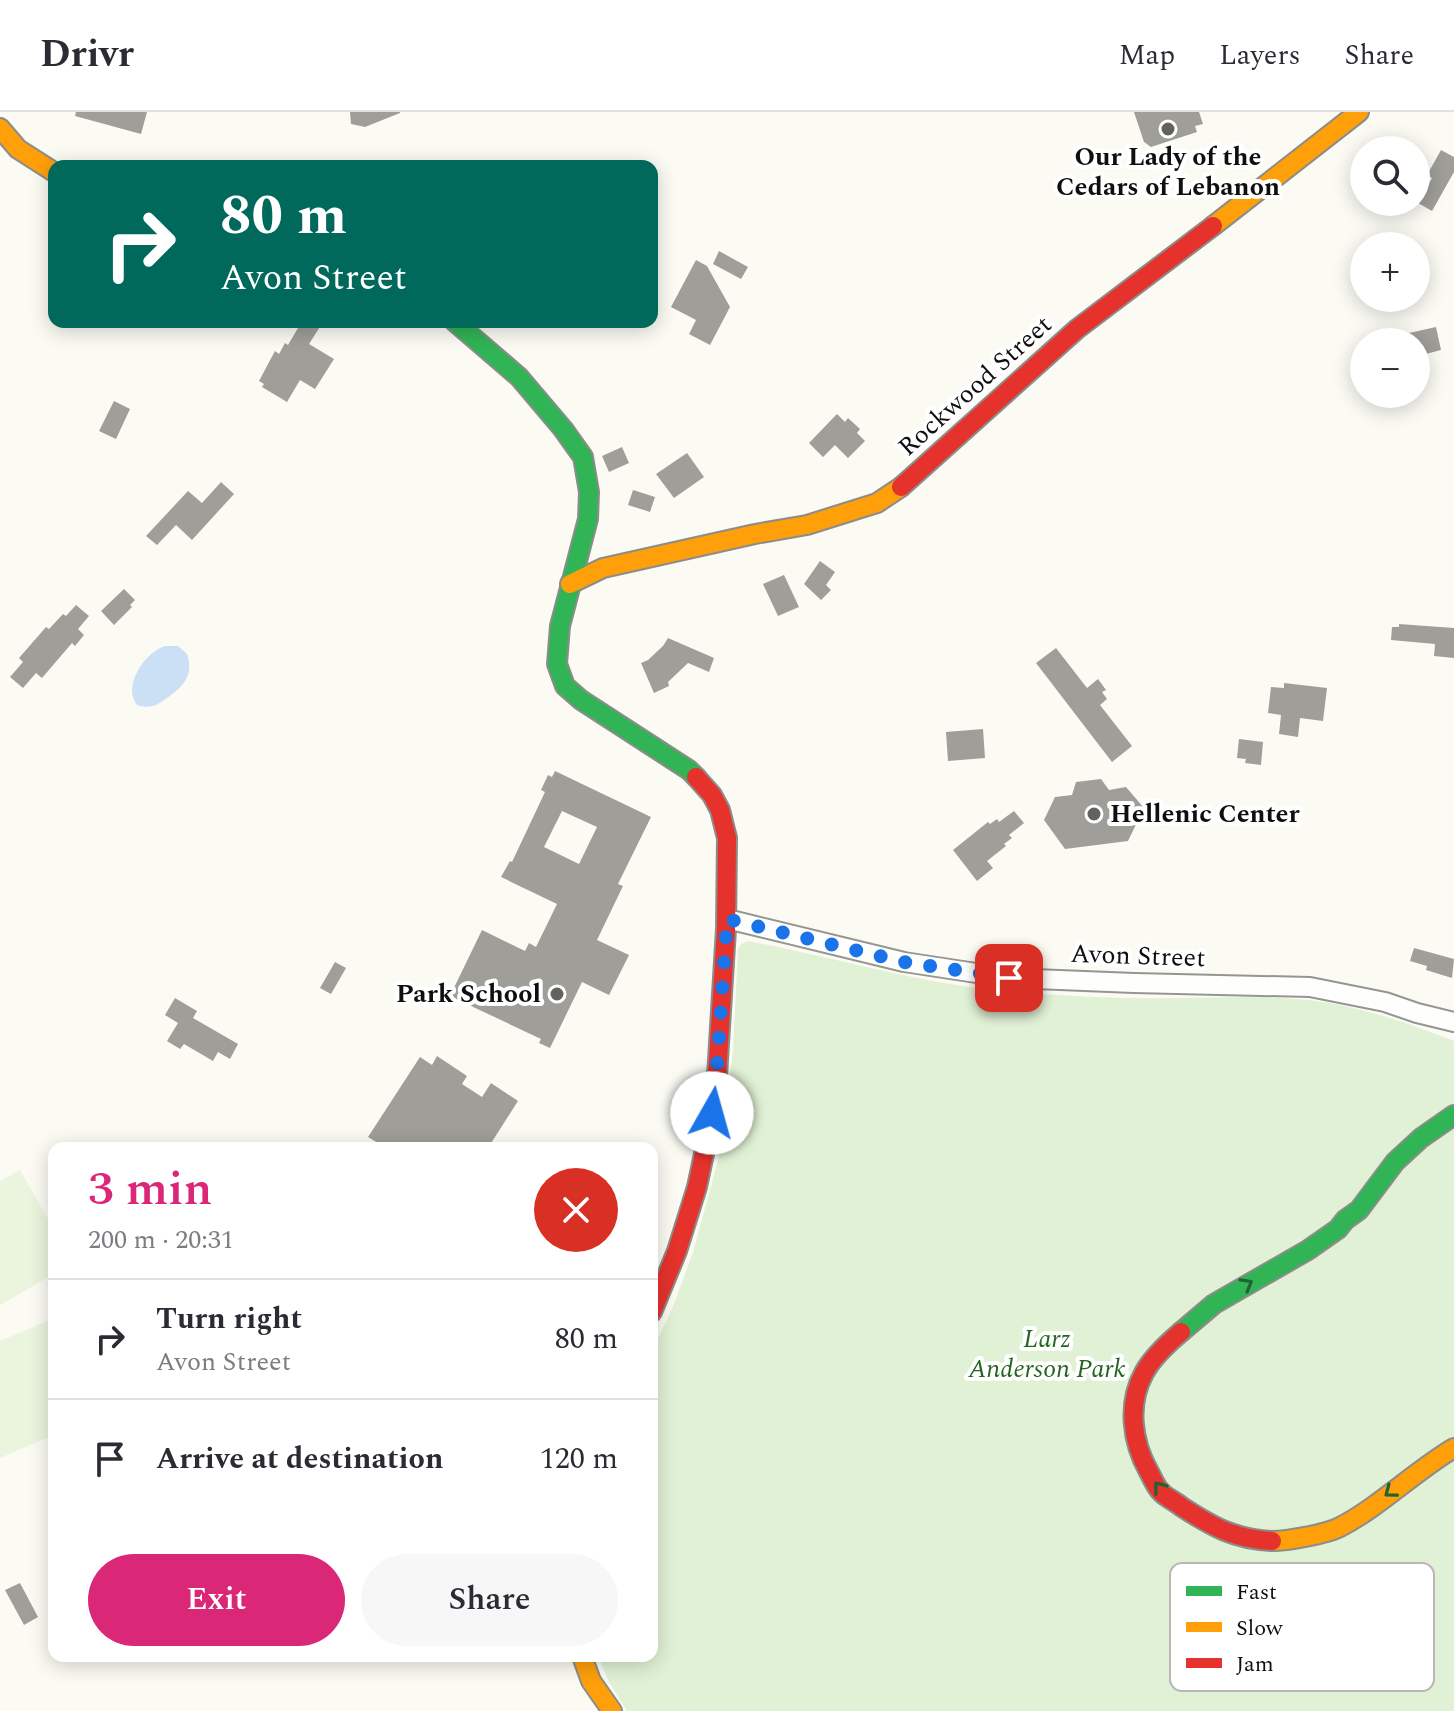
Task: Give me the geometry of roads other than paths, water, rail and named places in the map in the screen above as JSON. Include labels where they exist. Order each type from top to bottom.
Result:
[{"type":"street","name":"Rockwood Street","points":[[570,584],[603,568],[807,525],[877,503],[907,482],[1077,329],[1359,112]]},
{"type":"street","points":[[0,128],[18,149],[48,168]]},
{"type":"street","points":[[462,328],[519,377],[583,457],[589,492],[588,519],[560,626],[557,664],[565,686],[581,700],[689,770],[717,802],[725,825],[727,919],[716,1083],[707,1142],[679,1244],[658,1298]]},
{"type":"street","name":"Avon Street","points":[[727,919],[904,962],[997,976],[1310,987],[1385,1002],[1454,1022]]},
{"type":"street","points":[[1454,1115],[1421,1138],[1395,1162],[1359,1210],[1338,1229],[1308,1250],[1214,1304],[1168,1343],[1144,1372],[1135,1398],[1133,1423],[1140,1456],[1160,1492],[1211,1526],[1229,1534],[1258,1540],[1282,1541],[1337,1529],[1454,1448]]},
{"type":"street","points":[[584,1662],[591,1681],[612,1711]]},
{"type":"water","points":[[165,646],[178,646],[187,654],[189,668],[186,679],[160,703],[149,707],[137,705],[132,689],[138,671],[150,655]]},
{"type":"place","name":"Our Lady of the Cedars of Lebanon","points":[[1168,129]]},
{"type":"place","name":"Hellenic Center","points":[[1094,814]]},
{"type":"place","name":"Park School","points":[[557,994]]},
{"type":"park label","name":"Larz Anderson Park","points":[[1047,1354]]}]
